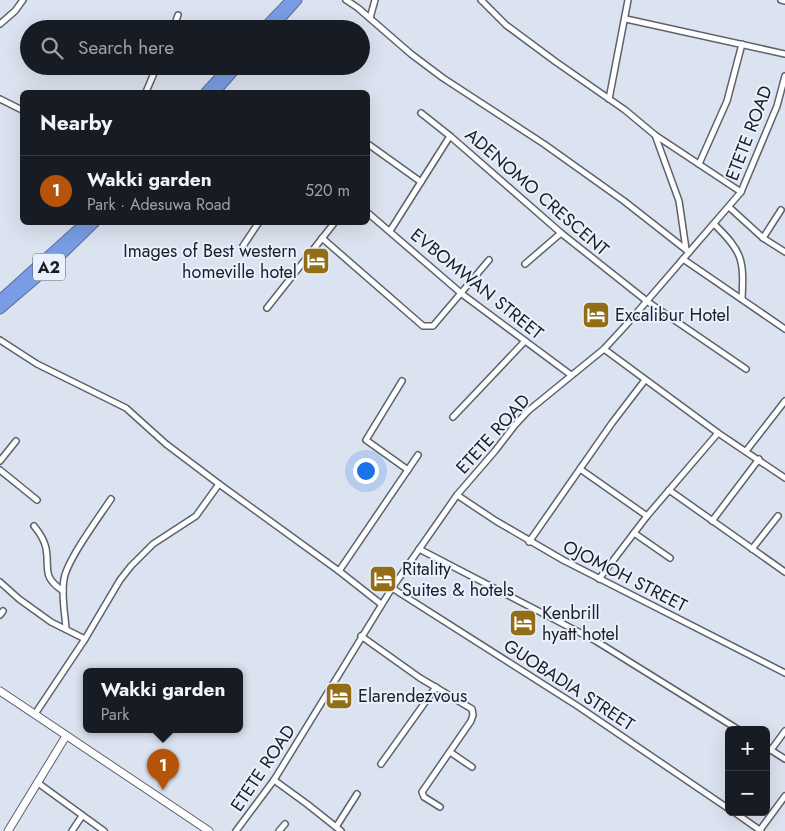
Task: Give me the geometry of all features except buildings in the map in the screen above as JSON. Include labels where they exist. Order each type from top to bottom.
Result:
[{"type":"highway","points":[[272,20],[291,0]]},
{"type":"highway","points":[[279,20],[297,0]]},
{"type":"highway","points":[[208,90],[222,75]]},
{"type":"highway","points":[[217,90],[230,75]]},
{"type":"highway","name":"A2","points":[[0,310],[83,225]]},
{"type":"highway","name":"A2","points":[[0,300],[92,225]]},
{"type":"street","points":[[0,24],[23,0]]},
{"type":"street","points":[[346,0],[443,78],[552,150],[624,201],[688,250]]},
{"type":"street","points":[[370,18],[375,0]]},
{"type":"street","points":[[481,0],[506,25],[609,99],[655,135],[741,192]]},
{"type":"street","points":[[609,99],[626,19],[628,0]]},
{"type":"street","points":[[781,0],[785,1]]},
{"type":"street","points":[[176,20],[178,15]]},
{"type":"street","points":[[626,19],[785,54]]},
{"type":"street","points":[[699,164],[728,100],[742,44]]},
{"type":"street","points":[[147,90],[153,75]]},
{"type":"street","name":"ETETE ROAD","points":[[236,831],[274,780],[381,604],[457,495],[528,411],[604,349],[648,302],[683,259],[688,250],[714,224],[741,192],[777,106],[785,76]]},
{"type":"street","points":[[0,99],[20,109]]},
{"type":"street","points":[[777,106],[785,108]]},
{"type":"street","points":[[421,113],[450,136]]},
{"type":"street","points":[[655,135],[679,201],[688,250]]},
{"type":"street","name":"ADENOMO CRESCENT","points":[[390,231],[450,136],[561,233],[648,302],[746,369]]},
{"type":"street","points":[[370,145],[421,182]]},
{"type":"street","points":[[729,207],[763,238],[785,252]]},
{"type":"street","points":[[763,238],[781,210]]},
{"type":"street","name":"EVBOMWAN STREET","points":[[370,215],[462,294],[571,375]]},
{"type":"street","points":[[714,224],[738,250],[743,275],[742,299]]},
{"type":"street","points":[[243,246],[257,225]]},
{"type":"street","points":[[267,308],[333,225]]},
{"type":"street","points":[[525,264],[561,233]]},
{"type":"street","points":[[322,238],[423,326],[433,326],[489,260]]},
{"type":"street","points":[[683,259],[785,329]]},
{"type":"street","points":[[0,340],[36,364],[126,408],[166,444],[381,604]]},
{"type":"street","points":[[453,416],[525,341]]},
{"type":"street","points":[[604,349],[718,433],[785,478]]},
{"type":"street","points":[[529,542],[612,423],[645,380]]},
{"type":"street","points":[[402,381],[366,440],[408,470]]},
{"type":"street","points":[[746,451],[785,401]]},
{"type":"street","points":[[599,580],[647,516],[718,433]]},
{"type":"street","points":[[0,461],[16,441]]},
{"type":"street","points":[[339,571],[418,455]]},
{"type":"street","points":[[712,521],[758,459]]},
{"type":"street","points":[[580,469],[647,516]]},
{"type":"street","points":[[0,470],[37,500]]},
{"type":"street","points":[[35,714],[85,639],[120,580],[131,566],[153,544],[196,516],[219,484]]},
{"type":"street","points":[[669,490],[785,572]]},
{"type":"street","name":"OJOMOH STREET","points":[[457,495],[529,542],[599,580],[720,638],[785,673]]},
{"type":"street","points":[[66,629],[63,591],[64,578],[70,564],[111,499]]},
{"type":"street","points":[[752,549],[778,516]]},
{"type":"street","points":[[34,526],[46,548],[47,572],[55,585],[63,591]]},
{"type":"street","points":[[634,533],[670,558]]},
{"type":"street","points":[[418,549],[596,642],[732,726]]},
{"type":"street","points":[[0,582],[19,600],[51,622],[85,639]]},
{"type":"street","name":"GUOBADIA STREET","points":[[392,588],[579,707],[725,806]]},
{"type":"street","points":[[361,636],[472,709],[471,721],[422,792],[424,797],[440,807]]},
{"type":"street","points":[[381,764],[436,687]]},
{"type":"street","points":[[0,690],[209,831]]},
{"type":"street","points":[[770,747],[785,731]]},
{"type":"street","points":[[8,831],[66,736]]},
{"type":"street","points":[[770,749],[785,759]]},
{"type":"street","points":[[450,752],[472,767]]},
{"type":"street","points":[[274,780],[339,829],[357,794]]},
{"type":"street","points":[[38,783],[104,831]]},
{"type":"street","points":[[740,816],[761,831],[785,796]]},
{"type":"street","points":[[72,831],[82,816]]},
{"type":"street","points":[[278,831],[285,824]]},
{"type":"place","name":"Images of Best western homeville hotel","points":[[316,261]]},
{"type":"place","name":"Excalibur Hotel","points":[[596,315]]},
{"type":"place","name":"Ritality Suites & hotels","points":[[383,579]]},
{"type":"place","name":"Kenbrill hyatt hotel","points":[[523,623]]},
{"type":"place","name":"Elarendezvous","points":[[339,696]]},
{"type":"place","name":"Wakki garden","points":[[163,790]]}]
